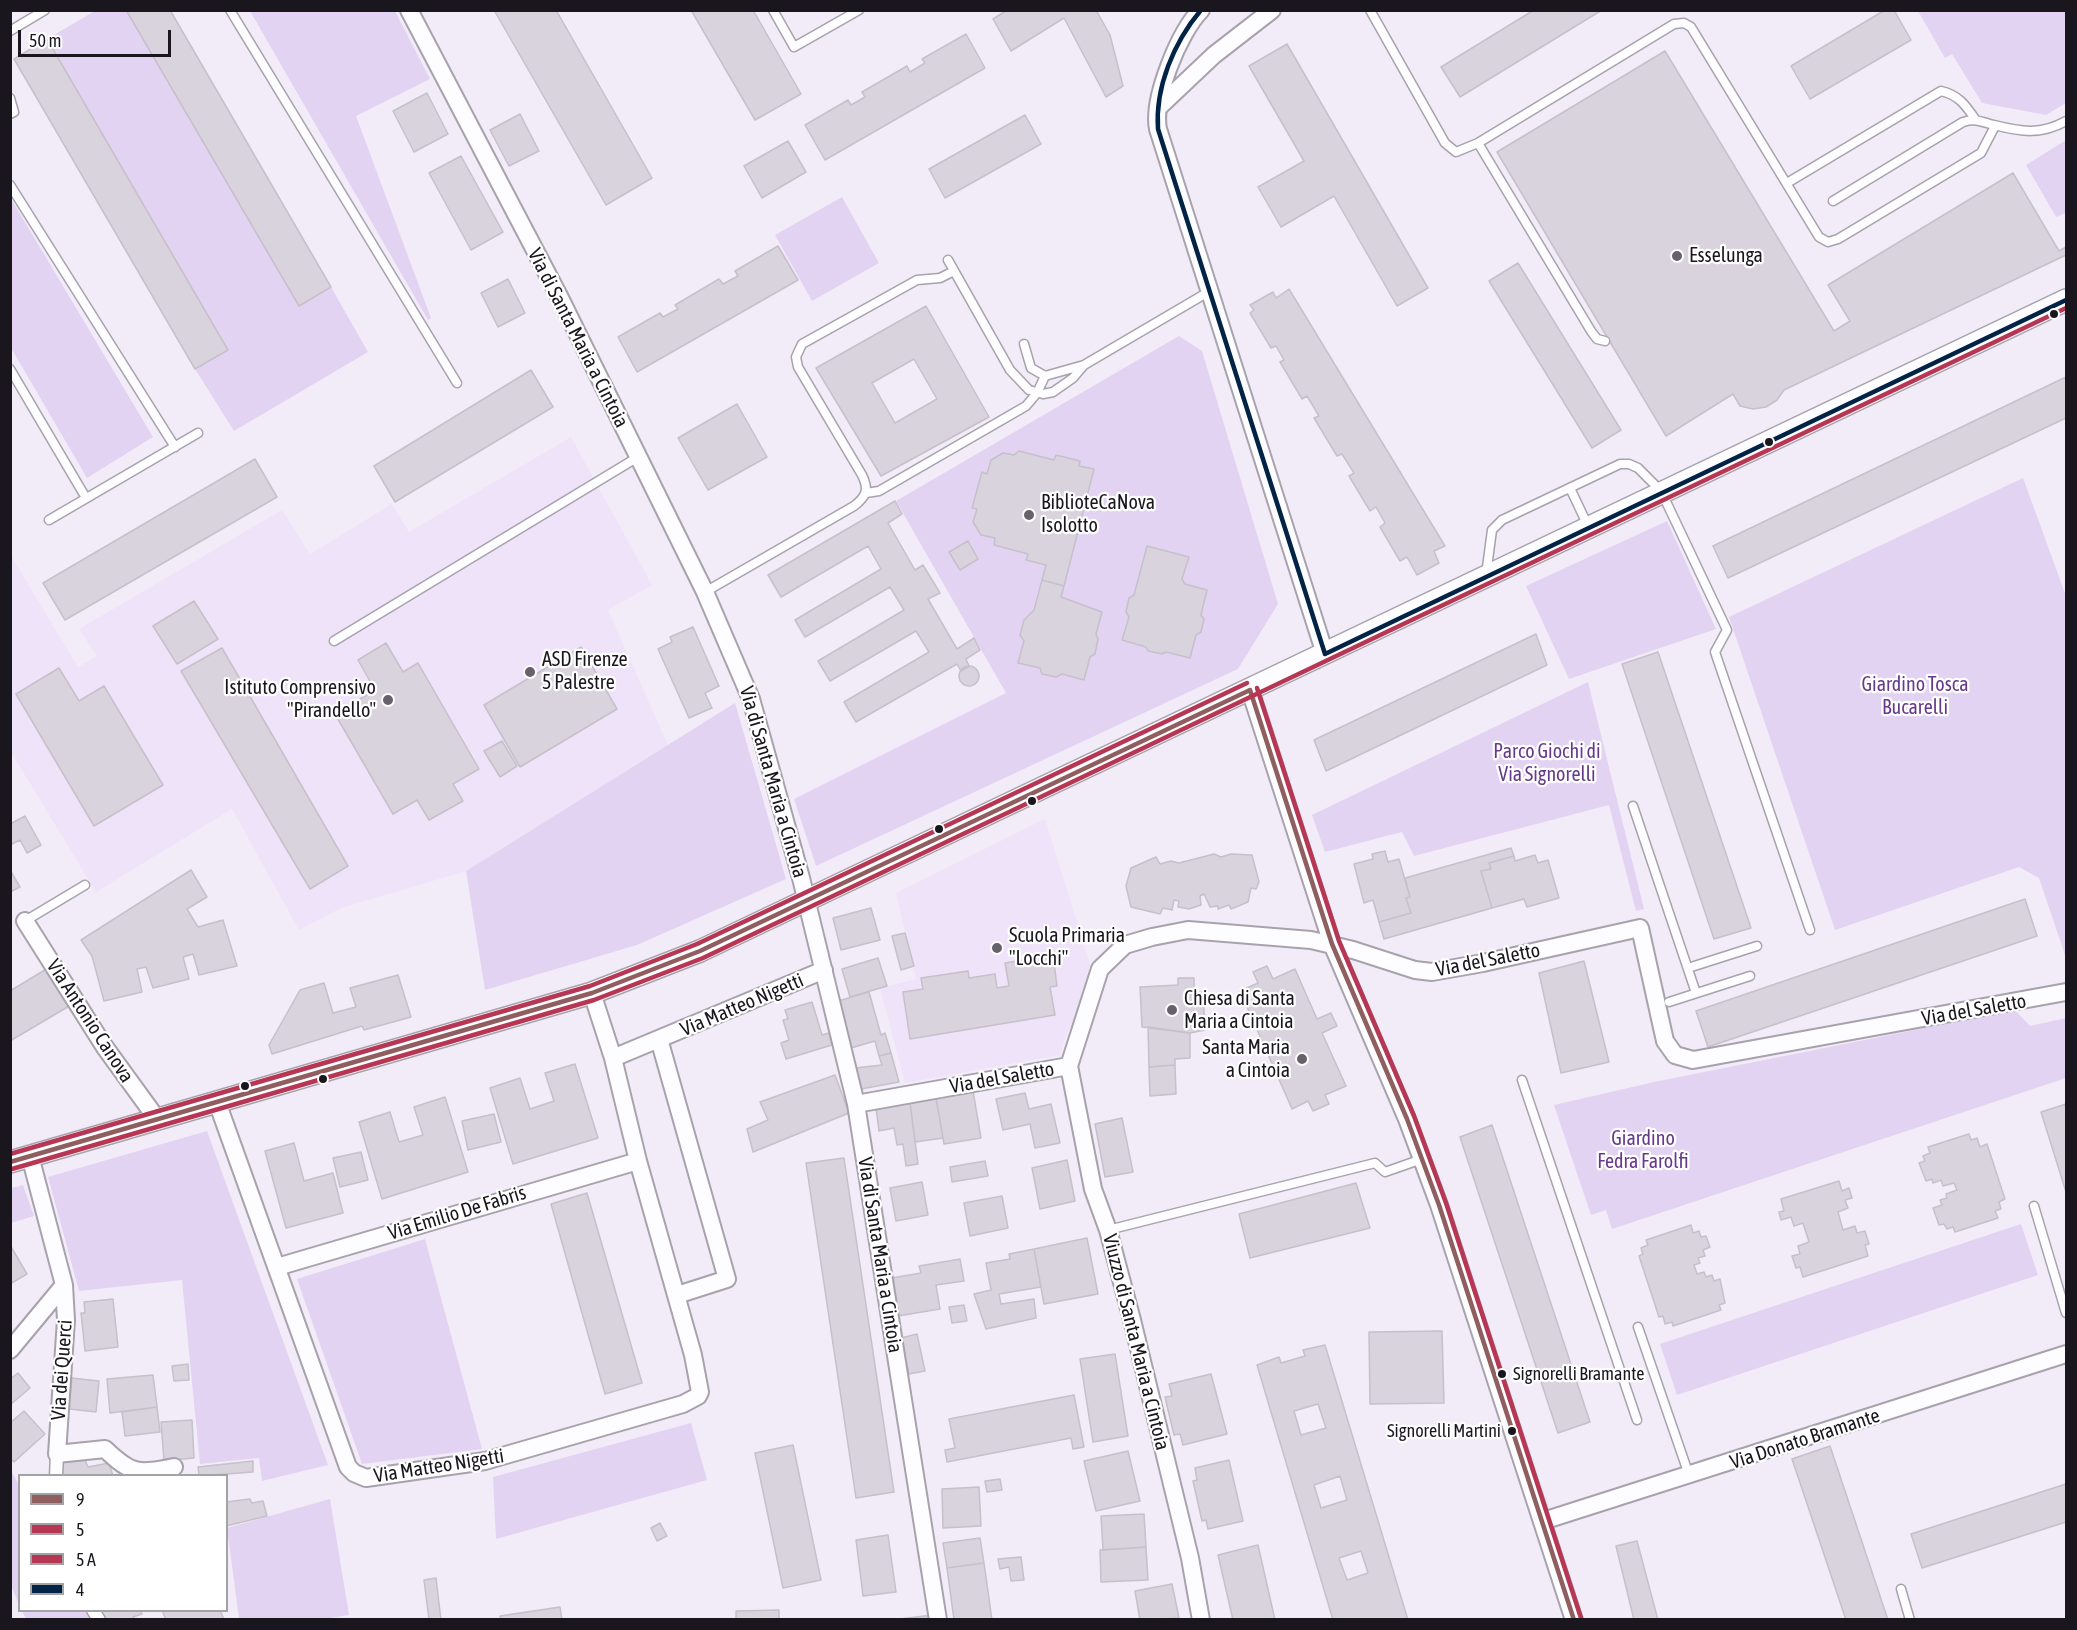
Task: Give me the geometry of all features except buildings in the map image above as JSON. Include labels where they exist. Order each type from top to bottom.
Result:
[{"type":"street","name":"Via di Santa Maria a Cintoia","points":[[410,10],[560,298],[705,592],[751,699],[807,900],[856,1104],[938,1620]]},
{"type":"street","points":[[1202,10],[1179,45],[1167,74],[1156,121],[1324,654]]},
{"type":"street","points":[[1159,106],[1214,56],[1272,10]]},
{"type":"street","points":[[20,1159],[592,993],[700,951],[1250,690],[1661,491],[2067,300]]},
{"type":"street","points":[[1250,690],[1332,944],[1422,1159],[1574,1620]]},
{"type":"street","name":"Via Antonio Canova","points":[[25,921],[104,1046],[157,1119]]},
{"type":"street","name":"Via del Saletto","points":[[856,1104],[1069,1066],[1098,974],[1104,963],[1125,945],[1188,930],[1239,932],[1332,944],[1415,970],[1432,972],[1640,928],[1665,1041],[1675,1055],[1693,1060],[2067,992]]},
{"type":"street","name":"Via Matteo Nigetti","points":[[613,1058],[824,970]]},
{"type":"street","name":"Via Matteo Nigetti","points":[[216,1102],[348,1467],[354,1473],[366,1478],[513,1455],[692,1400],[698,1396],[701,1387],[638,1161],[613,1058],[592,993]]},
{"type":"street","name":"Via Matteo Nigetti","points":[[659,1039],[727,1279],[676,1295]]},
{"type":"street","name":"Viuzzo di Santa Maria a Cintoia","points":[[1069,1066],[1093,1189],[1108,1230],[1190,1558],[1201,1620]]},
{"type":"street","name":"Via dei Querci","points":[[20,1159],[64,1285],[66,1320],[56,1474]]},
{"type":"street","name":"Via Emilio De Fabris","points":[[277,1267],[638,1161]]},
{"type":"street","name":"Via dei Querci","points":[[10,1350],[64,1285]]},
{"type":"street","name":"Via Donato Bramante","points":[[1543,1521],[2067,1354]]},
{"type":"street","points":[[57,1454],[105,1449],[121,1464],[142,1474],[174,1467]]},
{"type":"lane","points":[[10,31],[45,10]]},
{"type":"lane","points":[[230,10],[457,383]]},
{"type":"lane","points":[[773,10],[794,47],[859,10]]},
{"type":"lane","points":[[1371,10],[1445,143],[1456,152],[1478,143],[1661,31],[1674,24],[1684,23],[1697,33],[1819,237],[1828,242],[1838,239],[1981,153],[1995,126]]},
{"type":"lane","points":[[1787,183],[1941,91],[1959,98],[1975,118],[1995,126],[2036,132],[2049,130],[2067,121]]},
{"type":"lane","points":[[10,98],[14,112],[10,114]]},
{"type":"lane","points":[[1833,201],[1946,131],[1975,118]]},
{"type":"lane","points":[[1478,143],[1591,331],[1597,339],[1605,341]]},
{"type":"lane","points":[[10,185],[175,447]]},
{"type":"lane","points":[[948,260],[1010,370],[1019,382],[1037,393],[1048,393],[1059,389],[1084,365],[1210,291]]},
{"type":"lane","points":[[705,592],[854,506],[866,493],[867,486],[862,474],[798,367],[796,357],[802,344],[917,280],[940,278],[954,271]]},
{"type":"lane","points":[[1024,344],[1031,368],[1045,376]]},
{"type":"lane","points":[[866,493],[879,491],[1026,406],[1037,393],[1045,376],[1074,365],[1084,365]]},
{"type":"lane","points":[[10,369],[86,498]]},
{"type":"lane","points":[[49,520],[198,433]]},
{"type":"lane","points":[[334,641],[638,457]]},
{"type":"lane","points":[[1486,576],[1492,530],[1496,524],[1570,488],[1620,464],[1629,464],[1638,468],[1661,491],[1727,630],[1715,652],[1810,930]]},
{"type":"lane","points":[[1570,488],[1589,526]]},
{"type":"lane","points":[[1633,806],[1696,993]]},
{"type":"lane","points":[[25,921],[85,885]]},
{"type":"lane","points":[[1688,968],[1757,946]]},
{"type":"lane","points":[[1670,1002],[1750,976]]},
{"type":"lane","points":[[1522,1080],[1637,1420]]},
{"type":"lane","points":[[1108,1230],[1375,1163],[1385,1172],[1422,1159]]},
{"type":"lane","points":[[2034,1206],[2067,1313]]},
{"type":"lane","points":[[1638,1327],[1689,1475]]},
{"type":"lane","points":[[1901,1589],[1910,1620]]},
{"type":"shaded area","name":"Istituto Comprensivo \"Pirandello\"","points":[[571,437],[652,585],[608,610],[668,745],[466,871],[341,908],[299,930],[232,809],[96,892],[11,752],[10,554],[78,667],[97,656],[79,629],[282,510],[310,554],[392,504],[409,532]]},
{"type":"shaded area","name":"Scuola Primaria \"Locchi\"","points":[[1045,819],[1090,964],[1083,1001],[1066,1035],[1060,1055],[905,1083],[880,988],[916,979],[896,893]]},
{"type":"green space","points":[[95,11],[126,11],[299,306],[331,287],[368,352],[234,431],[195,369],[228,349],[47,39]]},
{"type":"green space","points":[[250,11],[395,11],[430,79],[356,116],[431,318],[428,320]]},
{"type":"green space","points":[[1918,11],[2066,11],[2066,103],[2046,115],[1982,103],[1952,54],[1945,58]]},
{"type":"green space","points":[[2066,140],[2066,213],[2056,217],[2026,165]]},
{"type":"green space","points":[[10,197],[153,437],[87,478],[11,348]]},
{"type":"green space","points":[[842,197],[879,263],[812,301],[775,235]]},
{"type":"green space","points":[[1179,336],[1202,351],[1278,604],[1238,669],[816,866],[794,799],[1006,693],[896,501]]},
{"type":"green space","name":"Giardino Tosca Bucarelli","points":[[2023,478],[2066,596],[2066,958],[2039,878],[2019,867],[1835,930],[1729,617]]},
{"type":"green space","points":[[1667,521],[1716,629],[1569,679],[1526,586]]},
{"type":"green space","name":"Parco Giochi di Via Signorelli","points":[[1588,682],[1644,909],[1636,911],[1609,805],[1414,856],[1402,832],[1325,852],[1312,815]]},
{"type":"green space","points":[[735,703],[786,879],[637,945],[485,990],[466,871]]},
{"type":"green space","name":"Giardino Fedra Farolfi","points":[[2015,1010],[2030,1026],[2066,1018],[2066,1078],[1612,1229],[1606,1210],[1591,1215],[1554,1105],[1654,1082]]},
{"type":"green space","points":[[207,1131],[328,1465],[262,1481],[259,1458],[200,1464],[182,1280],[79,1291],[48,1177]]},
{"type":"green space","points":[[23,1185],[34,1216],[11,1223],[11,1188]]},
{"type":"green space","points":[[2021,1224],[2038,1275],[1677,1395],[1660,1344]]},
{"type":"green space","points":[[425,1239],[482,1449],[362,1464],[297,1279]]},
{"type":"green space","points":[[691,1423],[707,1480],[496,1539],[493,1477]]},
{"type":"green space","points":[[11,1471],[18,1483],[18,1602],[11,1585]]},
{"type":"green space","points":[[330,1499],[349,1615],[319,1620],[239,1619],[228,1528]]},
{"type":"green space","points":[[22,1612],[87,1612],[92,1619],[26,1619]]},
{"type":"transit line","name":"4","points":[[1201,10],[1182,36],[1168,66],[1160,97],[1158,129],[1325,654],[2066,300]]},
{"type":"transit line","name":"5","points":[[12,1169],[594,1000],[703,958],[2066,308]]},
{"type":"transit line","points":[[10,1154],[590,986],[697,944],[1247,683]]},
{"type":"transit line","points":[[1257,688],[1339,941],[1414,1116],[1446,1203],[1581,1618]]},
{"type":"transit line","name":"9","points":[[1250,690],[1332,944],[1407,1119],[1439,1205],[1574,1620]]},
{"type":"transit line","name":"9","points":[[10,1162],[592,993],[700,951],[1250,690]]},
{"type":"place","name":"Esselunga","points":[[1677,256]]},
{"type":"place","name":"BiblioteCaNova Isolotto","points":[[1029,515]]},
{"type":"place","name":"ASD Firenze 5 Palestre","points":[[530,672]]},
{"type":"place","name":"Istituto Comprensivo \"Pirandello\"","points":[[388,700]]},
{"type":"place","name":"Scuola Primaria \"Locchi\"","points":[[997,948]]},
{"type":"place","name":"Chiesa di Santa Maria a Cintoia","points":[[1172,1010]]},
{"type":"place","name":"Santa Maria a Cintoia","points":[[1302,1059]]},
{"type":"place","name":"Signorelli Bramante","points":[[1502,1374]]},
{"type":"place","name":"Signorelli Martini","points":[[1512,1431]]}]
